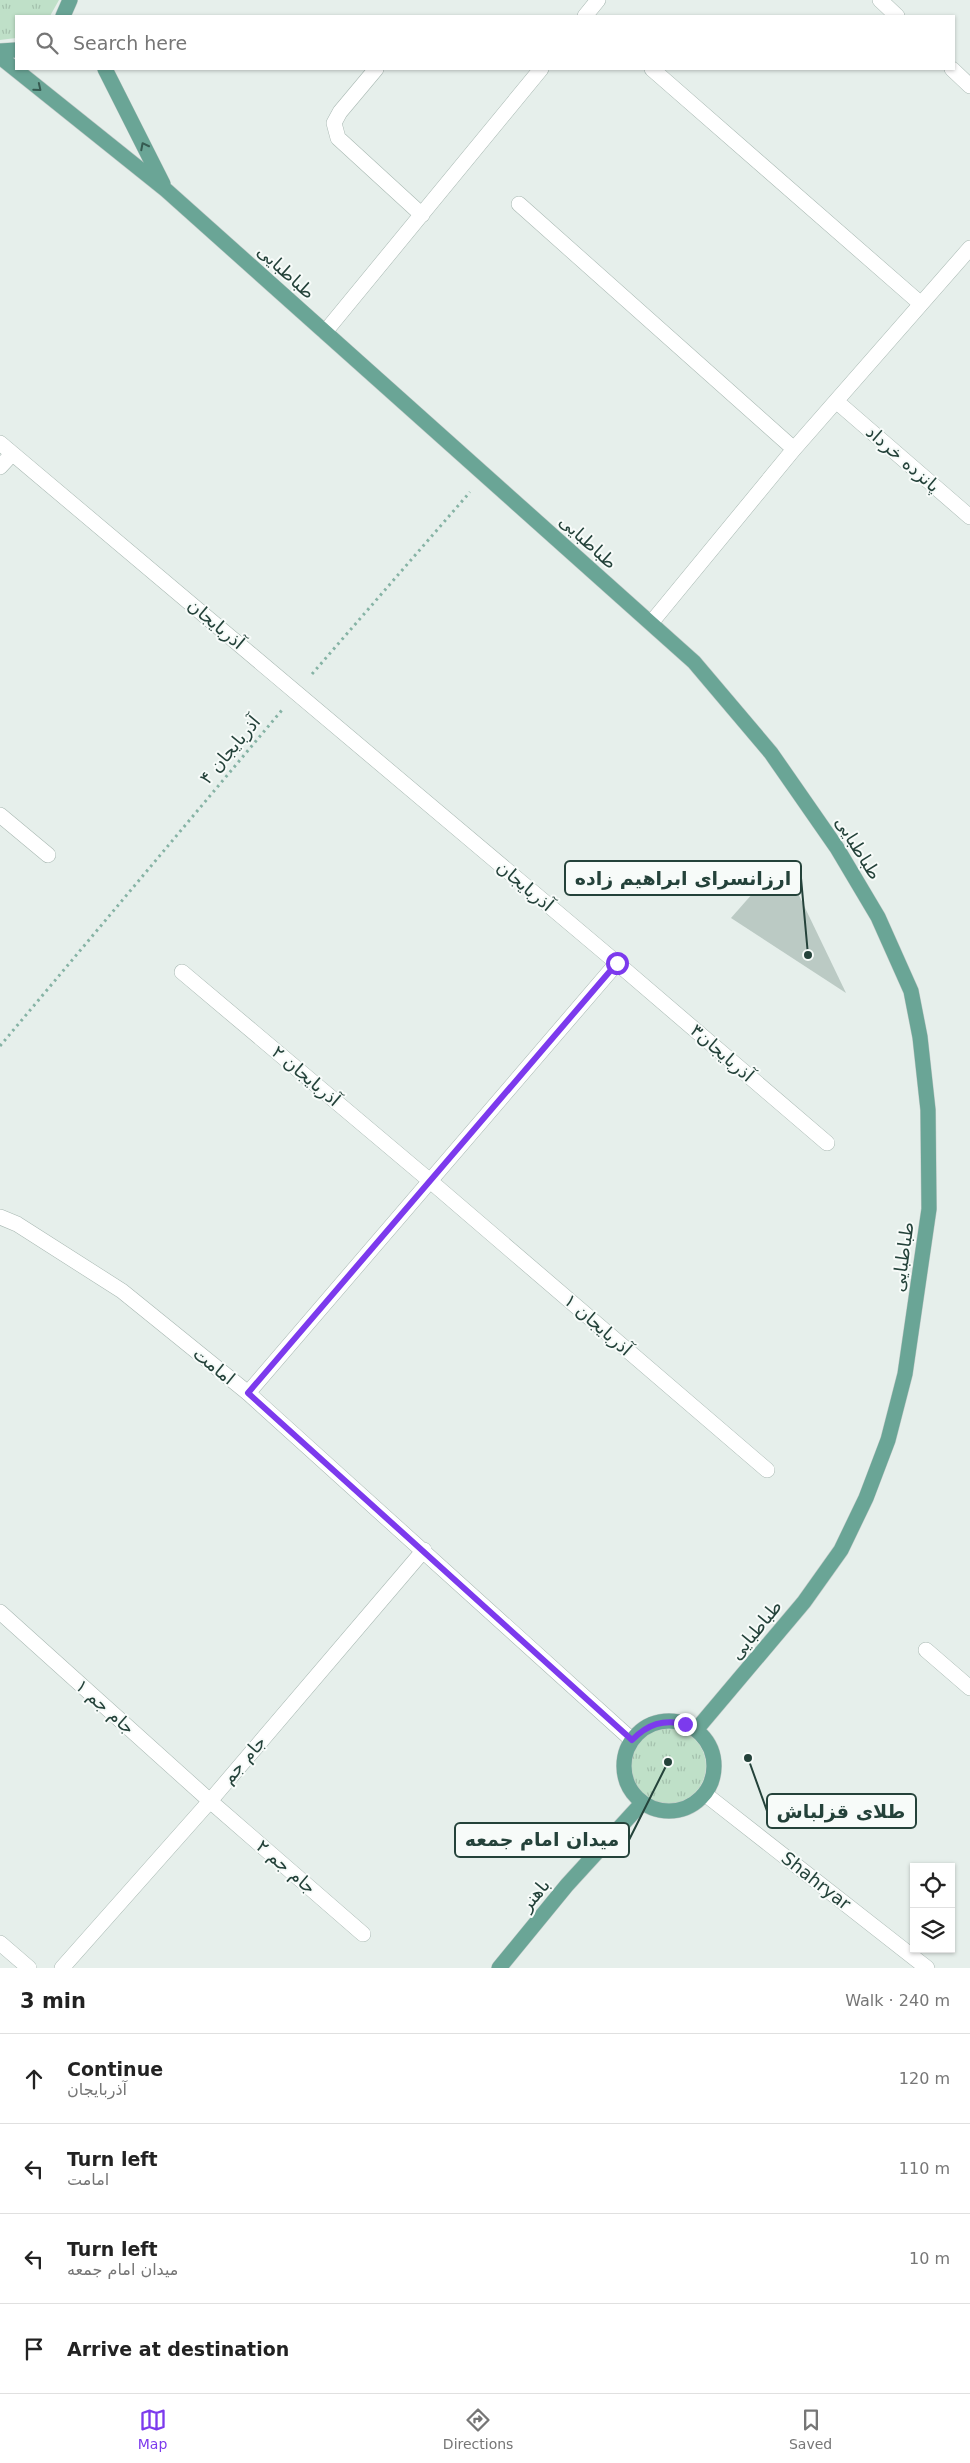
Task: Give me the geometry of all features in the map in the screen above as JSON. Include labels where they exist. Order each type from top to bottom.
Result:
[{"type":"main road","points":[[63,15],[70,1]]},
{"type":"main road","points":[[70,1],[77,15]]},
{"type":"main road","points":[[0,51],[15,50]]},
{"type":"main road","name":"طباطبایی","points":[[0,57],[15,69]]},
{"type":"main road","name":"طباطبایی","points":[[16,70],[166,190],[694,662],[771,753],[837,848],[878,917],[910,991],[920,1037],[928,1110],[929,1209],[905,1374],[888,1440],[866,1498],[841,1550],[804,1602],[696,1730]]},
{"type":"main road","points":[[105,70],[166,190]]},
{"type":"main road","points":[[662,1722],[685,1724],[696,1730],[705,1739],[714,1762],[712,1779],[705,1794],[695,1804],[682,1810],[668,1812],[642,1803],[632,1793],[626,1780],[624,1766],[626,1752],[632,1740],[642,1730],[662,1722]]},
{"type":"main road","name":"باهنر","points":[[499,1968],[567,1885],[642,1803]]},
{"type":"street","points":[[586,15],[598,0]]},
{"type":"street","points":[[880,0],[896,15]]},
{"type":"street","points":[[375,70],[340,112],[334,123],[338,138],[422,214]]},
{"type":"street","points":[[325,332],[541,70]]},
{"type":"street","points":[[653,70],[921,304]]},
{"type":"street","points":[[953,70],[970,86]]},
{"type":"street","points":[[519,204],[794,449]]},
{"type":"street","points":[[651,623],[794,449],[969,250]]},
{"type":"street","name":"پانزده خرداد","points":[[836,401],[970,516]]},
{"type":"street","name":"آذربایجان","points":[[0,443],[617,963]]},
{"type":"street","points":[[0,467],[12,454]]},
{"type":"street","points":[[0,815],[48,855]]},
{"type":"street","points":[[248,1393],[617,963]]},
{"type":"street","name":"آذربایجان۳","points":[[617,963],[827,1143]]},
{"type":"street","name":"آذربایجان ۲","points":[[182,972],[429,1180]]},
{"type":"street","name":"آذربایجان ۱","points":[[429,1180],[767,1470]]},
{"type":"street","name":"امامت","points":[[0,1217],[17,1224],[122,1291],[248,1393],[424,1550],[632,1740]]},
{"type":"street","name":"جام جم","points":[[62,1968],[210,1801],[424,1550]]},
{"type":"street","name":"جام جم ۱","points":[[0,1612],[210,1801]]},
{"type":"street","points":[[926,1650],[970,1688]]},
{"type":"street","name":"Shahryar","points":[[705,1794],[927,1968]]},
{"type":"street","name":"جام جم ۲","points":[[210,1801],[363,1934]]},
{"type":"street","points":[[0,1943],[28,1968]]},
{"type":"path","name":"آذربایجان ۴","points":[[0,1046],[297,692],[485,475]]},
{"type":"green space","points":[[0,0],[59,0],[51,15],[15,15],[15,38],[0,40]]},
{"type":"green space","points":[[661,1728],[675,1728],[689,1734],[700,1745],[706,1759],[703,1781],[695,1793],[675,1804],[661,1804],[647,1798],[636,1787],[630,1773],[630,1759],[636,1745],[647,1734]]},
{"type":"building","points":[[782,860],[846,993],[731,918]]},
{"type":"place","name":"ارزانسرای ابراهیم زاده","points":[[808,955]]},
{"type":"place","name":"طلای قزلباش","points":[[748,1758]]},
{"type":"place","name":"میدان امام جمعه","points":[[668,1762]]},
{"type":"route","points":[[617,963],[248,1393],[424,1550],[632,1740],[642,1730],[652,1725],[672,1721],[685,1724]]}]
